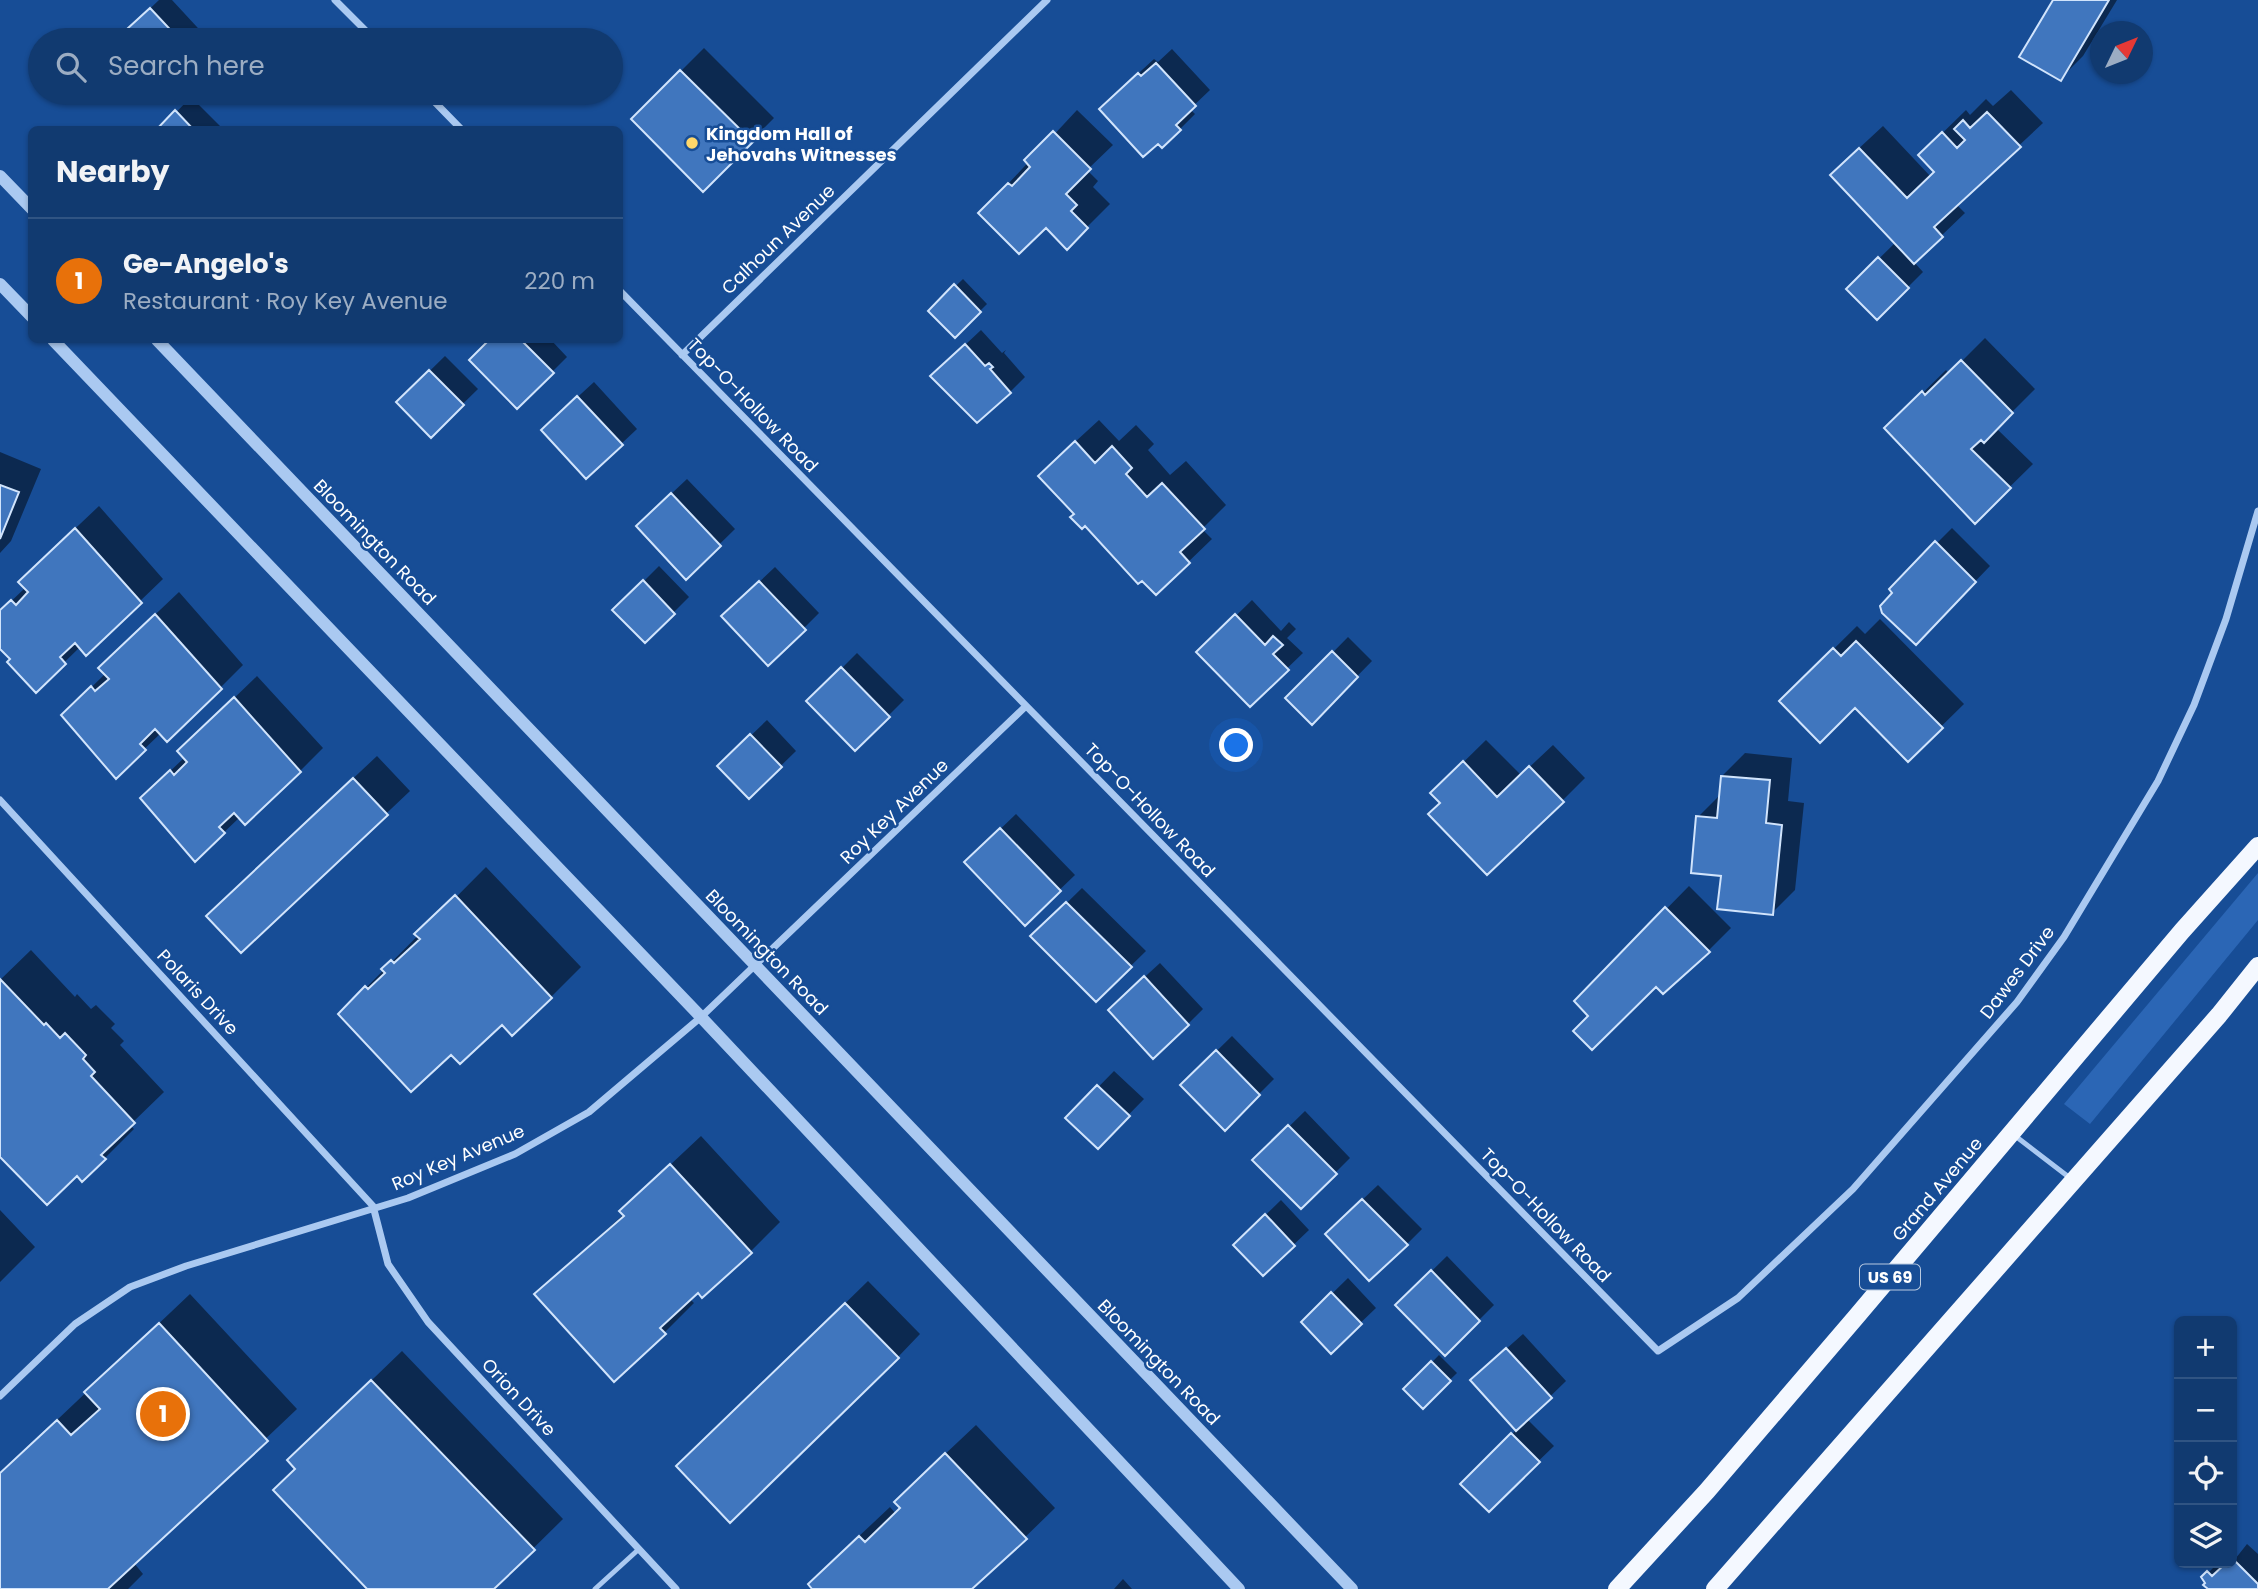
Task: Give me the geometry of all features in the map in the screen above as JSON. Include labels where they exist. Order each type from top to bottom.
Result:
[{"type":"main road","name":"Grand Avenue","points":[[1617,1589],[1716,1481],[2258,846]]},
{"type":"main road","points":[[1715,1589],[1782,1517],[2219,1015],[2258,965]]},
{"type":"street","points":[[335,0],[363,28]]},
{"type":"street","name":"Calhoun Avenue","points":[[682,355],[1046,0]]},
{"type":"street","points":[[438,105],[458,126]]},
{"type":"street","points":[[0,176],[28,205]]},
{"type":"street","points":[[0,284],[28,313]]},
{"type":"street","name":"Top-O-Hollow Road","points":[[623,294],[1658,1351]]},
{"type":"street","points":[[56,343],[701,1017],[1239,1589]]},
{"type":"street","name":"Bloomington Road","points":[[160,343],[1352,1589]]},
{"type":"street","name":"Dawes Drive","points":[[1658,1351],[1738,1298],[1853,1189],[2017,1003],[2064,937],[2152,792],[2194,705],[2226,619],[2258,511]]},
{"type":"street","name":"Roy Key Avenue","points":[[0,1396],[75,1324],[130,1287],[186,1266],[373,1206],[408,1198],[515,1154],[589,1112],[701,1017],[1026,706]]},
{"type":"street","name":"Polaris Drive","points":[[0,800],[373,1206]]},
{"type":"street","name":"Orion Drive","points":[[373,1206],[388,1264],[428,1322],[676,1589]]},
{"type":"lane","points":[[2012,1133],[2073,1181]]},
{"type":"lane","points":[[595,1589],[639,1549]]},
{"type":"shaded area","points":[[2258,873],[2258,920],[2090,1124],[2064,1104]]},
{"type":"building","points":[[2053,0],[2109,0],[2097,21],[2090,21],[2090,32],[2061,81],[2019,57]]},
{"type":"building","points":[[150,8],[169,28],[128,28]]},
{"type":"building","points":[[1156,63],[1196,106],[1176,125],[1181,130],[1162,148],[1158,144],[1143,157],[1099,109],[1138,73],[1141,76]]},
{"type":"building","points":[[680,70],[753,142],[703,192],[631,119]]},
{"type":"building","points":[[175,110],[190,126],[160,126]]},
{"type":"building","points":[[1987,112],[2021,147],[1934,227],[1943,237],[1914,264],[1830,175],[1859,148],[1907,198],[1934,172],[1918,155],[1942,132],[1957,148],[1965,140],[1954,129],[1963,120],[1970,128]]},
{"type":"building","points":[[1053,131],[1091,169],[1066,194],[1077,205],[1071,211],[1088,228],[1067,250],[1046,228],[1019,254],[978,213],[1008,183],[1012,186],[1030,167],[1024,160]]},
{"type":"building","points":[[1878,257],[1909,288],[1877,320],[1846,289]]},
{"type":"building","points":[[954,284],[981,312],[955,338],[928,311]]},
{"type":"building","points":[[486,343],[524,343],[554,373],[517,409],[469,360]]},
{"type":"building","points":[[965,344],[985,366],[989,363],[993,367],[990,369],[1011,393],[977,423],[930,376]]},
{"type":"building","points":[[1961,360],[2013,413],[1984,443],[1981,440],[1971,449],[2011,488],[1975,524],[1884,428],[1922,391],[1925,395]]},
{"type":"building","points":[[429,370],[464,405],[431,438],[396,402]]},
{"type":"building","points":[[577,396],[623,445],[586,479],[541,430]]},
{"type":"building","points":[[1075,441],[1095,463],[1112,446],[1132,468],[1126,474],[1147,497],[1162,483],[1205,529],[1180,552],[1190,563],[1156,595],[1142,581],[1138,584],[1085,526],[1082,529],[1070,517],[1074,514],[1038,476]]},
{"type":"building","points":[[0,485],[19,492],[0,539]]},
{"type":"building","points":[[671,493],[721,546],[686,580],[636,526]]},
{"type":"building","points":[[75,528],[142,603],[86,656],[75,643],[60,657],[66,664],[36,693],[7,662],[10,659],[0,649],[0,610],[11,600],[16,605],[28,592],[18,582]]},
{"type":"building","points":[[1935,541],[1976,582],[1916,645],[1882,613],[1880,606],[1892,593],[1889,589]]},
{"type":"building","points":[[643,580],[675,614],[645,643],[612,610]]},
{"type":"building","points":[[759,581],[806,630],[768,666],[721,616]]},
{"type":"building","points":[[155,614],[222,689],[167,742],[155,729],[140,744],[146,750],[116,779],[61,715],[91,686],[95,691],[109,679],[98,668]]},
{"type":"building","points":[[1235,614],[1265,645],[1273,636],[1283,645],[1273,654],[1289,670],[1250,707],[1196,652]]},
{"type":"building","points":[[1856,641],[1943,728],[1908,762],[1855,708],[1820,743],[1779,701],[1833,648],[1841,656]]},
{"type":"building","points":[[1332,651],[1358,677],[1312,725],[1285,698]]},
{"type":"building","points":[[841,667],[890,717],[855,751],[806,701]]},
{"type":"building","points":[[234,697],[301,772],[245,825],[234,813],[219,827],[225,833],[195,862],[140,798],[170,770],[174,775],[187,762],[177,751]]},
{"type":"building","points":[[750,734],[782,767],[749,799],[717,766]]},
{"type":"building","points":[[1463,761],[1497,797],[1529,766],[1564,802],[1487,875],[1428,814],[1440,803],[1430,793]]},
{"type":"building","points":[[1721,776],[1770,780],[1766,823],[1782,825],[1773,915],[1717,909],[1721,876],[1691,873],[1696,816],[1717,818]]},
{"type":"building","points":[[353,778],[388,815],[241,953],[206,916]]},
{"type":"building","points":[[1000,828],[1061,891],[1025,926],[964,862]]},
{"type":"building","points":[[455,895],[552,998],[512,1036],[502,1025],[460,1064],[451,1055],[411,1092],[338,1014],[365,986],[368,989],[385,973],[381,969],[391,960],[394,963],[420,939],[414,934]]},
{"type":"building","points":[[1066,902],[1132,967],[1096,1002],[1030,936]]},
{"type":"building","points":[[1665,907],[1710,952],[1663,994],[1656,987],[1592,1050],[1573,1031],[1588,1016],[1574,1001]]},
{"type":"building","points":[[1144,976],[1189,1025],[1153,1059],[1108,1010]]},
{"type":"building","points":[[0,979],[44,1025],[46,1023],[60,1038],[65,1033],[86,1055],[83,1059],[95,1072],[91,1076],[135,1123],[101,1155],[106,1159],[82,1182],[77,1176],[47,1205],[0,1157]]},
{"type":"building","points":[[1216,1050],[1260,1095],[1225,1131],[1180,1085]]},
{"type":"building","points":[[1097,1085],[1130,1116],[1098,1149],[1065,1118]]},
{"type":"building","points":[[1288,1125],[1337,1174],[1301,1209],[1252,1160]]},
{"type":"building","points":[[670,1164],[752,1253],[702,1298],[698,1293],[660,1328],[666,1334],[614,1382],[534,1294],[624,1216],[619,1211]]},
{"type":"building","points":[[1362,1199],[1408,1245],[1369,1281],[1325,1234]]},
{"type":"building","points":[[1265,1214],[1295,1246],[1263,1276],[1233,1245]]},
{"type":"building","points":[[1431,1270],[1480,1321],[1445,1356],[1395,1305]]},
{"type":"building","points":[[1331,1292],[1362,1324],[1331,1354],[1301,1322]]},
{"type":"building","points":[[845,1303],[899,1358],[730,1523],[676,1466]]},
{"type":"building","points":[[159,1323],[268,1441],[108,1589],[0,1589],[0,1473],[57,1420],[71,1435],[100,1409],[84,1392]]},
{"type":"building","points":[[1506,1348],[1552,1398],[1516,1431],[1470,1380]]},
{"type":"building","points":[[1431,1361],[1451,1381],[1423,1409],[1403,1389]]},
{"type":"building","points":[[371,1380],[535,1550],[494,1589],[367,1589],[273,1490],[295,1469],[287,1460]]},
{"type":"building","points":[[1511,1433],[1540,1462],[1489,1512],[1460,1484]]},
{"type":"building","points":[[945,1453],[1027,1539],[972,1589],[812,1589],[808,1584],[859,1536],[865,1542],[900,1508],[894,1502]]},
{"type":"building","points":[[2237,1563],[2258,1584],[2258,1589],[2208,1589],[2203,1585],[2205,1583],[2201,1577],[2207,1571],[2212,1576],[2221,1568],[2237,1568]]},
{"type":"place","name":"Kingdom Hall of Jehovahs Witnesses","points":[[692,143]]},
{"type":"place","name":"Ge-Angelo's","points":[[163,1414]]}]
